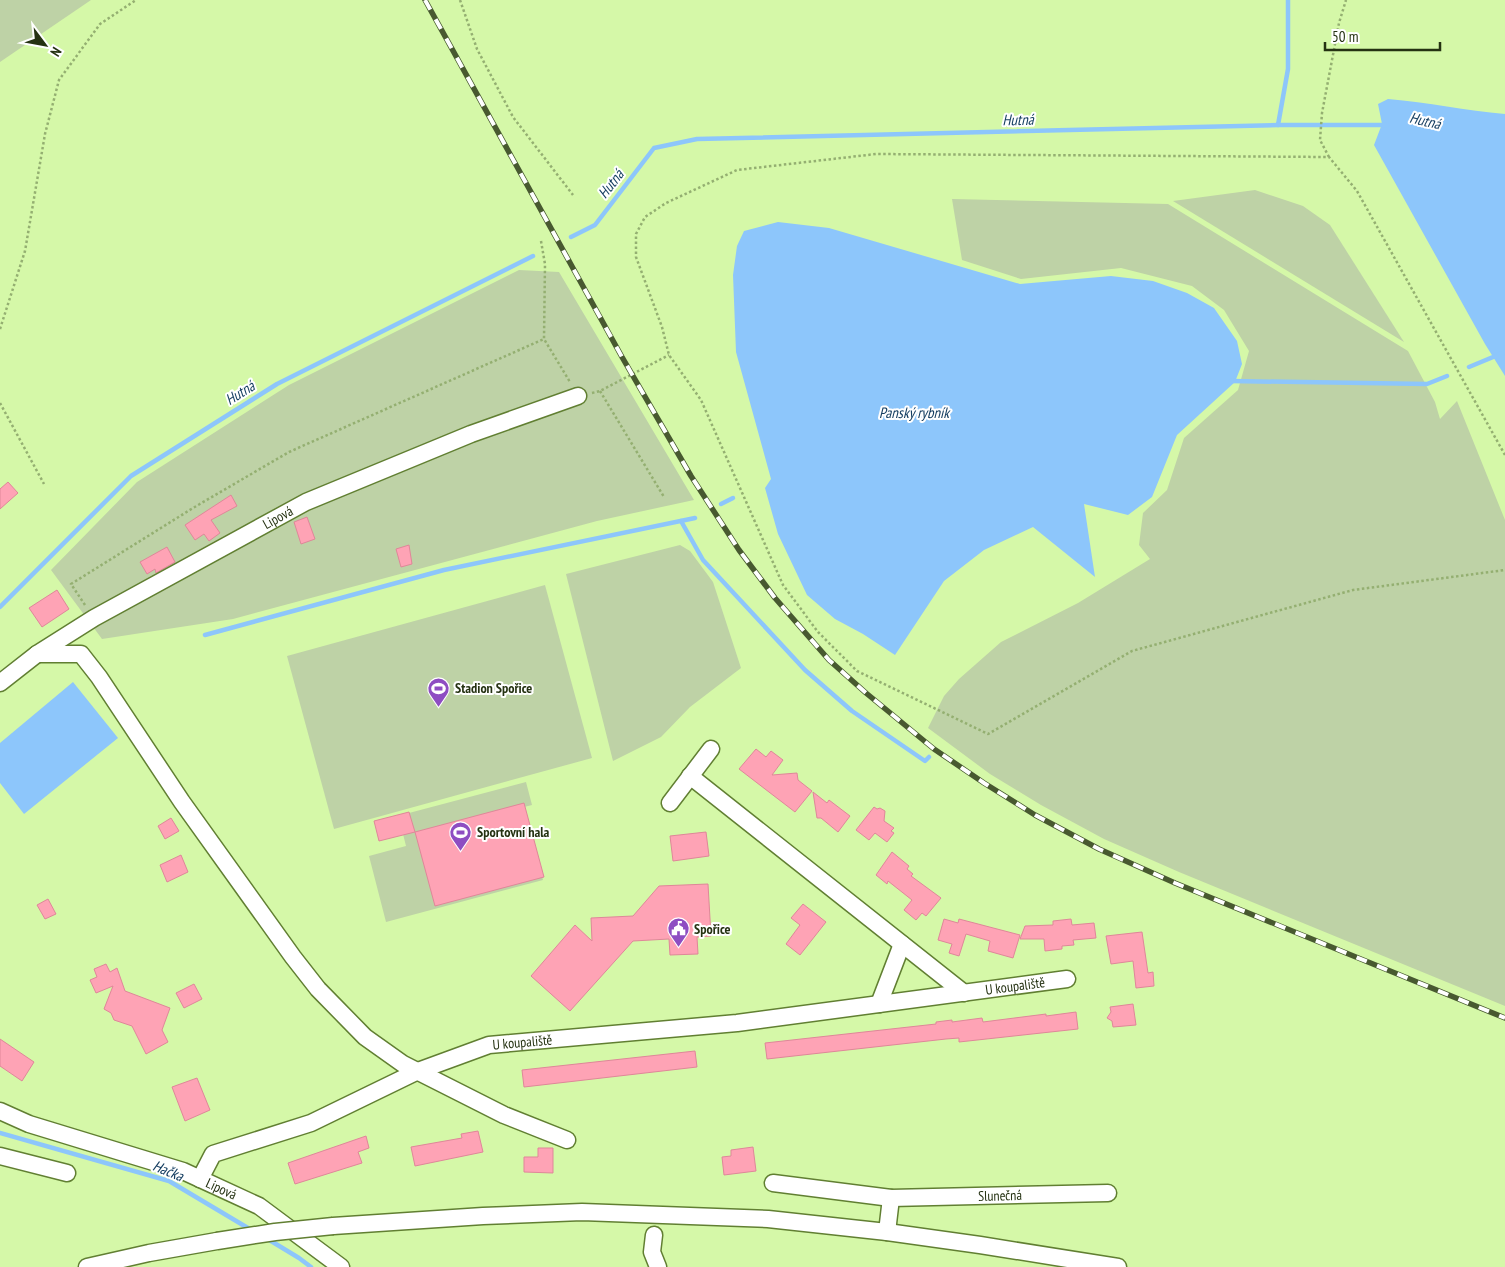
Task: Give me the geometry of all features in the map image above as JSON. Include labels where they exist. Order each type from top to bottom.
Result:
[{"type":"street","name":"Lipová","points":[[0,683],[38,654],[94,618],[306,502],[471,434],[578,396]]},
{"type":"street","points":[[38,654],[81,654],[182,802],[293,956],[318,988],[366,1037],[403,1064],[418,1072],[504,1116],[567,1140]]},
{"type":"street","points":[[670,803],[711,749]]},
{"type":"street","points":[[690,776],[964,993]]},
{"type":"street","points":[[879,1004],[902,944]]},
{"type":"street","name":"U koupaliště","points":[[200,1179],[213,1154],[311,1123],[418,1072],[489,1045],[737,1023],[1067,979]]},
{"type":"street","name":"Lipová","points":[[0,1113],[29,1124],[183,1171],[259,1206],[341,1267]]},
{"type":"street","points":[[0,1156],[67,1174]]},
{"type":"street","name":"Slunečná","points":[[773,1183],[891,1198],[1108,1193]]},
{"type":"street","points":[[887,1232],[891,1198]]},
{"type":"street","points":[[87,1267],[149,1253],[275,1232],[474,1216],[582,1212],[768,1220],[887,1232],[1044,1261],[1118,1267]]},
{"type":"street","points":[[654,1235],[652,1252],[658,1267]]},
{"type":"path","points":[[0,329],[25,251],[45,134],[59,80],[100,24],[136,0]]},
{"type":"path","points":[[460,0],[477,49],[513,117],[573,195]]},
{"type":"path","points":[[1346,0],[1322,113],[1320,140],[1329,157],[1358,191],[1505,455]]},
{"type":"path","points":[[1329,157],[876,154],[737,170],[666,203],[645,217],[636,234],[636,257],[662,327],[669,356],[701,400],[783,585],[818,632],[857,671],[988,734],[1132,651],[1353,590],[1505,570]]},
{"type":"path","points":[[541,242],[546,264],[544,340],[578,396],[600,391],[669,356]]},
{"type":"path","points":[[94,618],[71,584],[193,508],[289,452],[544,340]]},
{"type":"path","points":[[600,391],[664,496]]},
{"type":"path","points":[[0,403],[44,484]]},
{"type":"green space","points":[[0,0],[91,0],[0,62]]},
{"type":"green space","points":[[1255,190],[1303,206],[1330,225],[1404,342],[1173,201]]},
{"type":"green space","points":[[952,199],[1168,204],[1408,351],[1435,402],[1440,419],[1457,401],[1505,520],[1505,1006],[1179,872],[1104,839],[1041,805],[990,774],[928,728],[944,696],[959,679],[1001,642],[1078,603],[1150,559],[1139,545],[1143,513],[1167,490],[1184,438],[1238,390],[1249,351],[1224,310],[1192,286],[1121,268],[1021,279],[962,260]]},
{"type":"green space","points":[[519,270],[559,272],[694,500],[597,521],[233,619],[102,639],[51,570],[137,482],[289,385]]},
{"type":"green space","points":[[680,545],[690,551],[713,582],[741,668],[690,707],[661,737],[613,761],[566,574]]},
{"type":"green space","name":"Stadion Spořice","points":[[545,585],[592,758],[334,829],[287,656]]},
{"type":"green space","name":"Sportovní hala","points":[[526,782],[532,805],[524,807],[543,880],[386,922],[369,856],[406,846],[403,834],[375,822]]},
{"type":"water","points":[[1388,99],[1505,114],[1505,376],[1485,344],[1374,145],[1382,124],[1378,104]]},
{"type":"water","name":"Panský rybník","points":[[778,222],[829,228],[1020,284],[1111,276],[1153,281],[1187,293],[1214,308],[1237,341],[1242,364],[1235,382],[1177,435],[1152,497],[1128,515],[1084,504],[1095,577],[1033,527],[984,550],[944,581],[895,655],[863,634],[835,619],[807,595],[778,534],[765,488],[771,479],[736,352],[733,275],[737,246],[744,231]]},
{"type":"water","points":[[73,682],[118,738],[24,814],[0,783],[0,743]]},
{"type":"building","points":[[8,482],[18,493],[0,509],[0,489]]},
{"type":"building","points":[[231,495],[237,506],[211,520],[220,533],[209,541],[204,534],[195,540],[185,525]]},
{"type":"building","points":[[307,517],[315,539],[301,544],[294,522]]},
{"type":"building","points":[[409,545],[412,564],[401,567],[396,549]]},
{"type":"building","points":[[167,547],[175,562],[156,573],[155,569],[147,574],[140,562]]},
{"type":"building","points":[[57,590],[69,609],[42,627],[29,608]]},
{"type":"building","points":[[756,749],[766,757],[771,751],[783,760],[772,775],[797,773],[798,780],[812,791],[795,812],[739,769]]},
{"type":"building","points":[[813,792],[827,803],[829,800],[850,816],[838,832],[821,818],[817,818]]},
{"type":"building","points":[[524,803],[544,877],[435,906],[415,832]]},
{"type":"building","points":[[874,807],[885,811],[884,821],[894,828],[891,831],[894,833],[887,842],[875,833],[869,840],[856,830]]},
{"type":"building","points":[[409,812],[415,832],[379,841],[374,821]]},
{"type":"building","points":[[171,818],[179,831],[165,839],[158,826]]},
{"type":"building","points":[[706,832],[709,856],[673,861],[670,836]]},
{"type":"building","points":[[892,852],[909,866],[907,869],[913,874],[911,876],[941,898],[926,916],[922,913],[916,920],[904,910],[912,900],[888,881],[887,884],[876,875]]},
{"type":"building","points":[[181,855],[188,872],[167,882],[160,865]]},
{"type":"building","points":[[708,884],[711,936],[697,937],[698,954],[670,955],[669,939],[633,941],[570,1011],[531,976],[575,925],[592,941],[591,918],[633,916],[659,886]]},
{"type":"building","points":[[48,899],[56,914],[45,919],[37,905]]},
{"type":"building","points":[[803,904],[826,922],[800,955],[786,944],[800,925],[791,918]]},
{"type":"building","points":[[944,919],[958,923],[959,919],[1020,935],[1013,958],[988,951],[990,941],[966,934],[959,956],[949,953],[952,944],[938,940]]},
{"type":"building","points":[[1071,919],[1072,925],[1094,923],[1096,938],[1073,940],[1074,945],[1045,951],[1044,939],[1020,939],[1025,926],[1053,925],[1053,921]]},
{"type":"building","points":[[1142,932],[1148,973],[1153,972],[1154,986],[1136,988],[1133,961],[1111,964],[1106,936]]},
{"type":"building","points":[[106,964],[110,972],[117,968],[125,991],[170,1008],[162,1030],[168,1042],[146,1054],[132,1026],[114,1020],[111,1013],[104,1009],[113,986],[96,993],[90,980],[97,977],[94,969]]},
{"type":"building","points":[[194,984],[202,999],[184,1008],[176,993]]},
{"type":"building","points":[[1133,1004],[1136,1025],[1113,1027],[1112,1021],[1107,1018],[1111,1012],[1110,1007]]},
{"type":"building","points":[[1076,1012],[1078,1029],[959,1042],[959,1038],[946,1039],[767,1059],[765,1043],[936,1024],[936,1022],[952,1020],[952,1022],[982,1018],[983,1022]]},
{"type":"building","points":[[0,1039],[34,1062],[22,1081],[0,1066]]},
{"type":"building","points":[[695,1051],[697,1067],[524,1087],[522,1070]]},
{"type":"building","points":[[197,1078],[210,1110],[185,1121],[172,1087]]},
{"type":"building","points":[[478,1131],[483,1152],[415,1166],[411,1147],[462,1138],[461,1134]]},
{"type":"building","points":[[366,1136],[369,1148],[358,1152],[362,1163],[295,1184],[288,1163]]},
{"type":"building","points":[[753,1147],[756,1171],[724,1175],[722,1157],[731,1156],[731,1150]]},
{"type":"building","points":[[538,1148],[553,1148],[553,1173],[524,1172],[524,1157],[538,1157]]},
{"type":"waterway","points":[[1278,125],[1288,69],[1288,0]]},
{"type":"waterway","name":"Hutná","points":[[571,237],[595,225],[654,148],[697,139],[1278,125],[1387,125]]},
{"type":"waterway","name":"Hutná","points":[[0,607],[131,476],[277,384],[533,256]]},
{"type":"waterway","points":[[1469,367],[1505,352]]},
{"type":"waterway","points":[[1231,381],[1427,384],[1447,376]]},
{"type":"waterway","points":[[721,504],[733,498]]},
{"type":"waterway","points":[[205,635],[444,570],[695,518]]},
{"type":"waterway","points":[[681,521],[703,560],[805,670],[852,711],[925,761],[929,757]]},
{"type":"waterway","name":"Hačka","points":[[0,1133],[169,1181],[253,1231]]},
{"type":"waterway","name":"Hačka","points":[[266,1238],[311,1267]]},
{"type":"railway","points":[[425,0],[622,357],[691,476],[739,550],[775,598],[829,660],[934,749],[1035,815],[1099,849],[1175,883],[1505,1018]]},
{"type":"place","name":"Stadion Spořice","points":[[439,707]]},
{"type":"place","name":"Sportovní hala","points":[[461,851]]},
{"type":"place","name":"Spořice","points":[[678,948]]}]
